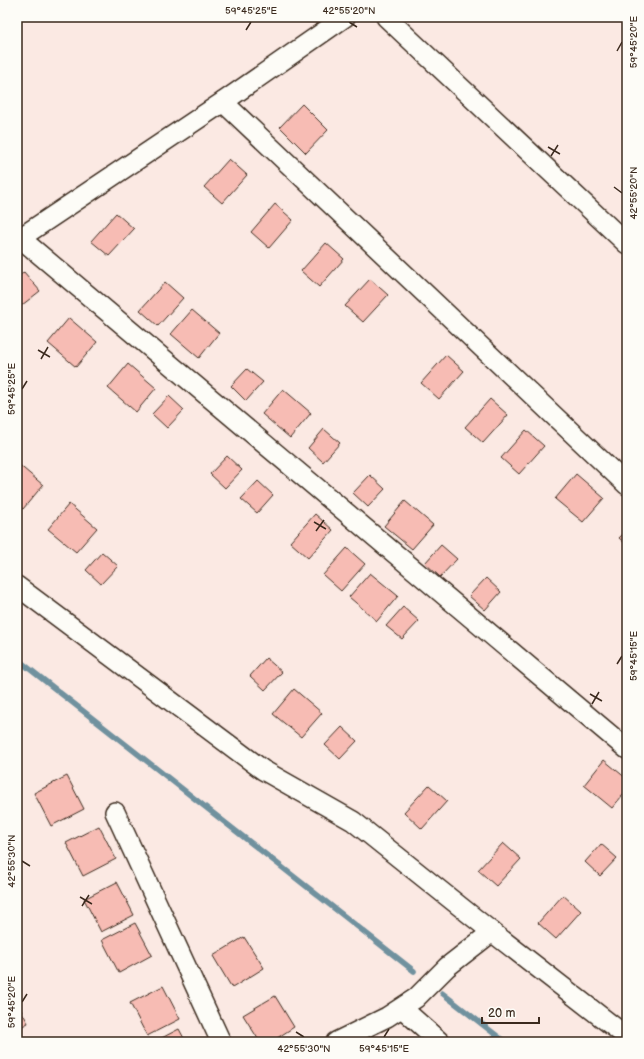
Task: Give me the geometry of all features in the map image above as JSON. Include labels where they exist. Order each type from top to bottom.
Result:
[{"type":"street","points":[[345,17],[223,102],[18,239],[627,749]]},
{"type":"street","points":[[386,17],[627,244]]},
{"type":"street","points":[[223,102],[627,485]]},
{"type":"street","points":[[17,586],[263,770],[353,821],[627,1037]]},
{"type":"street","points":[[115,812],[221,1042]]},
{"type":"street","points":[[336,1042],[388,1017],[402,1008],[416,998],[447,967],[492,932]]},
{"type":"street","points":[[402,1008],[440,1042]]},
{"type":"building","points":[[302,104],[328,130],[306,153],[280,127]]},
{"type":"building","points":[[229,159],[247,175],[222,203],[204,187]]},
{"type":"building","points":[[275,204],[293,220],[269,248],[251,232]]},
{"type":"building","points":[[116,213],[134,229],[109,256],[91,241]]},
{"type":"building","points":[[326,243],[344,259],[319,287],[301,271]]},
{"type":"building","points":[[24,272],[40,291],[17,309],[17,278]]},
{"type":"building","points":[[370,279],[388,295],[363,322],[345,306]]},
{"type":"building","points":[[165,282],[183,298],[158,326],[140,310]]},
{"type":"building","points":[[192,310],[219,333],[199,358],[171,334]]},
{"type":"building","points":[[69,318],[97,342],[76,367],[48,343]]},
{"type":"building","points":[[446,355],[464,371],[439,399],[421,383]]},
{"type":"building","points":[[128,364],[156,388],[136,412],[108,388]]},
{"type":"building","points":[[247,369],[263,382],[246,401],[231,386]]},
{"type":"building","points":[[283,389],[311,413],[290,438],[262,414]]},
{"type":"building","points":[[169,396],[184,410],[167,428],[152,414]]},
{"type":"building","points":[[490,399],[508,415],[483,443],[465,427]]},
{"type":"building","points":[[324,429],[340,443],[323,462],[308,448]]},
{"type":"building","points":[[526,430],[544,446],[519,474],[501,458]]},
{"type":"building","points":[[227,456],[242,470],[225,488],[210,474]]},
{"type":"building","points":[[17,463],[43,485],[23,509],[17,505]]},
{"type":"building","points":[[576,474],[604,498],[583,522],[555,499]]},
{"type":"building","points":[[370,475],[385,489],[368,507],[353,493]]},
{"type":"building","points":[[258,481],[273,495],[257,513],[241,499]]},
{"type":"building","points":[[405,501],[433,525],[412,549],[384,526]]},
{"type":"building","points":[[69,504],[97,528],[76,552],[48,529]]},
{"type":"building","points":[[315,514],[333,530],[308,558],[290,542]]},
{"type":"building","points":[[627,530],[627,545],[619,538]]},
{"type":"building","points":[[441,545],[457,559],[440,577],[425,563]]},
{"type":"building","points":[[347,548],[365,564],[341,591],[323,575]]},
{"type":"building","points":[[102,552],[118,566],[101,584],[86,570]]},
{"type":"building","points":[[370,573],[398,596],[377,621],[349,597]]},
{"type":"building","points":[[486,578],[501,592],[485,610],[469,596]]},
{"type":"building","points":[[403,607],[419,621],[402,639],[386,626]]},
{"type":"building","points":[[266,658],[282,672],[265,690],[250,676]]},
{"type":"building","points":[[294,689],[322,713],[301,737],[273,714]]},
{"type":"building","points":[[342,727],[357,741],[340,759],[325,745]]},
{"type":"building","points":[[604,760],[627,779],[627,790],[612,808],[584,785]]},
{"type":"building","points":[[67,776],[84,809],[51,826],[34,793]]},
{"type":"building","points":[[429,785],[447,801],[422,829],[404,812]]},
{"type":"building","points":[[99,826],[116,859],[83,876],[66,843]]},
{"type":"building","points":[[503,843],[521,859],[496,886],[478,870]]},
{"type":"building","points":[[601,844],[617,858],[600,876],[585,862]]},
{"type":"building","points":[[117,882],[134,915],[101,932],[84,899]]},
{"type":"building","points":[[563,895],[581,911],[556,939],[538,923]]},
{"type":"building","points":[[135,923],[152,955],[119,973],[102,940]]},
{"type":"building","points":[[244,937],[264,968],[232,988],[213,956]]},
{"type":"building","points":[[163,986],[180,1019],[147,1036],[130,1003]]},
{"type":"building","points":[[275,996],[294,1027],[271,1042],[260,1042],[243,1015]]},
{"type":"building","points":[[17,1003],[28,1023],[17,1029]]},
{"type":"building","points":[[179,1029],[186,1042],[154,1042]]},
{"type":"waterway","points":[[17,659],[414,971]]},
{"type":"waterway","points":[[442,993],[505,1042]]}]
